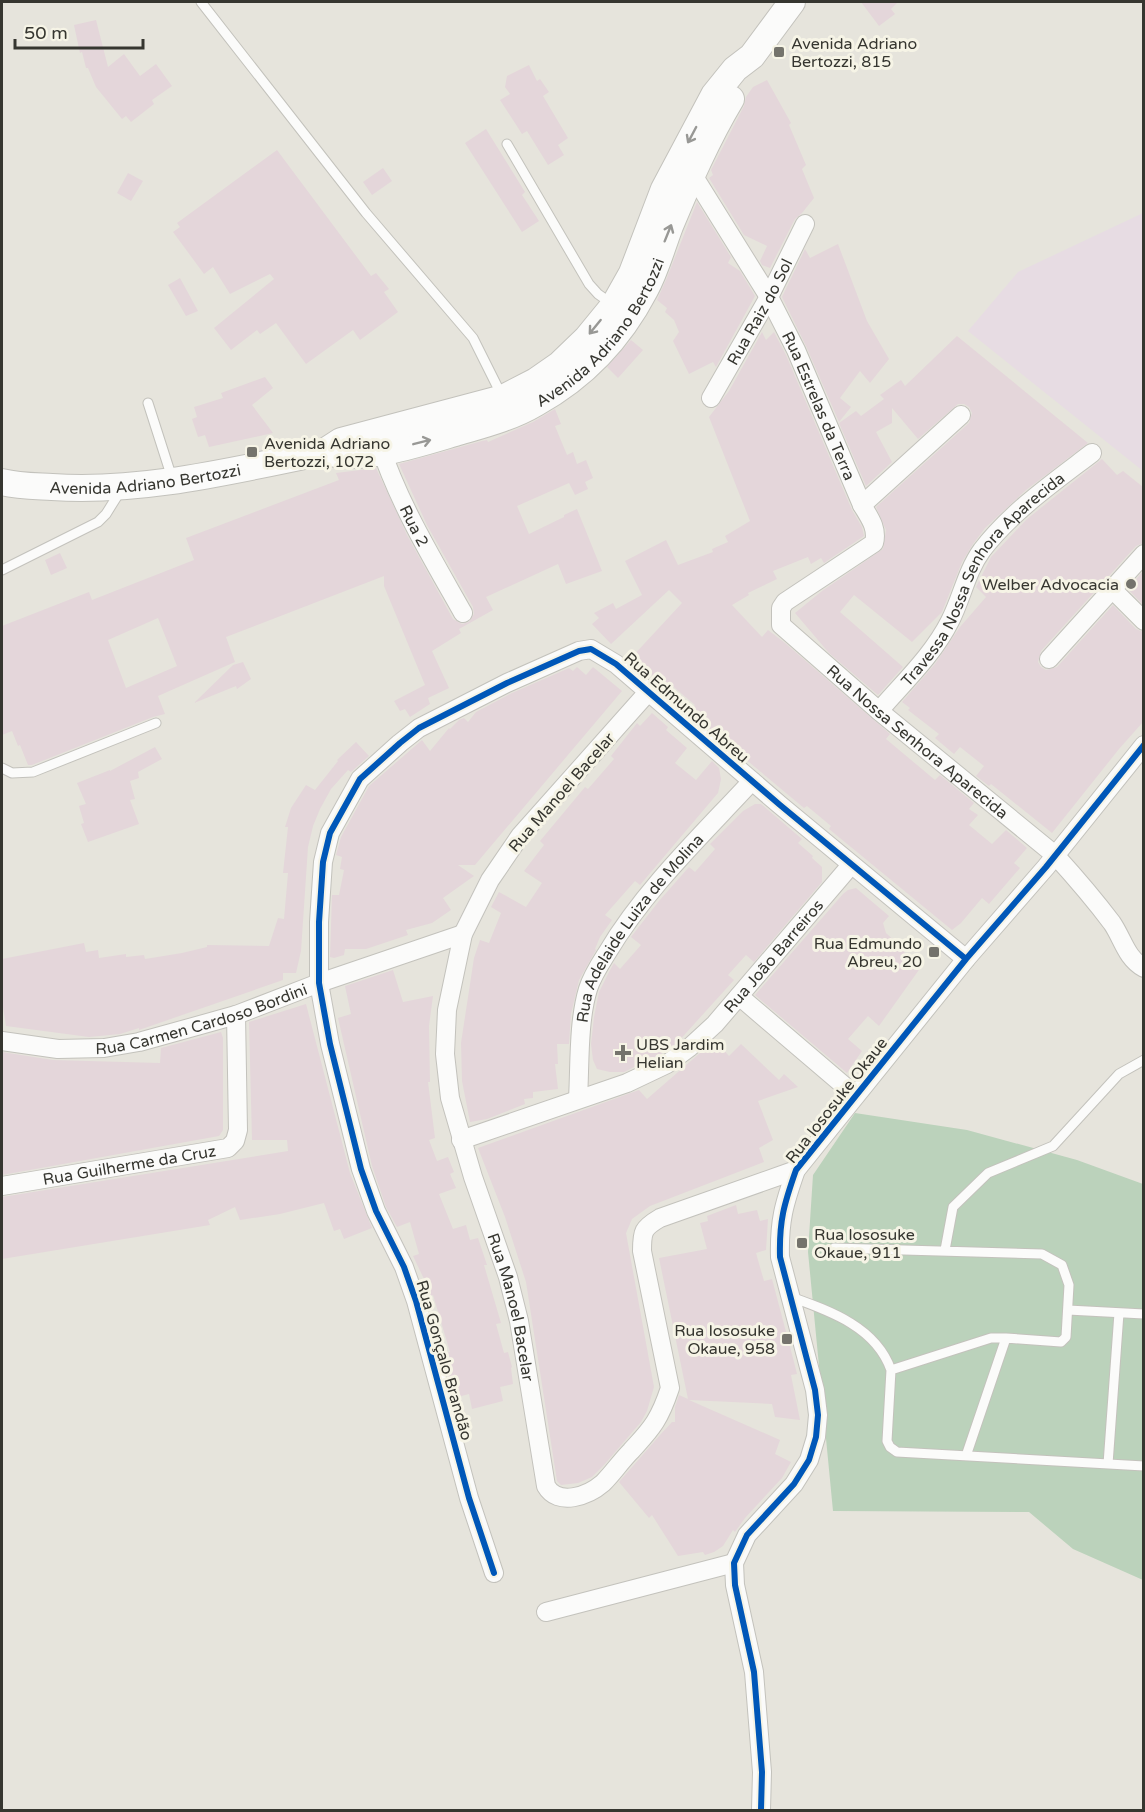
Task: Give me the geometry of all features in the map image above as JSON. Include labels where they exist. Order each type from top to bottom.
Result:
[{"type":"main road","name":"Avenida Adriano Bertozzi","points":[[2,482],[12,485],[65,488],[122,487],[173,482],[324,452],[345,456],[503,398],[536,381],[559,365],[587,338],[614,305],[632,273],[664,189],[685,170],[746,75],[752,56],[792,2]]},
{"type":"main road","name":"Avenida Adriano Bertozzi","points":[[379,442],[489,423],[534,405],[572,380],[602,353],[646,289],[685,170]]},
{"type":"street","name":"Rua Estrelas da Terra","points":[[685,170],[769,297],[796,350],[862,505],[875,528],[874,543],[785,602],[782,608],[781,625]]},
{"type":"street","name":"Rua Raiz do Sol","points":[[711,398],[769,297],[805,224]]},
{"type":"street","points":[[862,505],[961,414]]},
{"type":"street","name":"Rua 2","points":[[379,442],[396,488],[415,528],[463,613]]},
{"type":"street","name":"Travessa Nossa Senhora Aparecida","points":[[879,711],[928,655],[942,635],[951,620],[967,574],[982,550],[1039,494],[1092,453]]},
{"type":"street","points":[[1049,659],[1143,554]]},
{"type":"street","points":[[1112,590],[1143,621]]},
{"type":"street","name":"Rua Nossa Senhora Aparecida","points":[[781,625],[879,711],[1055,855],[1114,926],[1128,955],[1143,968]]},
{"type":"street","name":"Rua Edmundo Abreu","points":[[319,982],[319,922],[323,862],[330,833],[360,778],[419,728],[497,688],[579,651],[591,649],[603,654],[649,692],[851,865],[966,959]]},
{"type":"street","name":"Rua Manoel Bacelar","points":[[649,692],[520,836],[490,880],[463,934],[447,1010],[445,1054],[450,1098],[461,1140],[508,1277],[519,1321],[546,1486],[550,1493],[556,1497],[578,1496],[602,1484],[654,1424],[666,1401],[669,1388],[642,1251],[642,1236],[647,1226],[660,1218],[796,1170]]},
{"type":"street","name":"Rua Iososuke Okaue","points":[[734,1563],[747,1535],[794,1484],[810,1460],[816,1437],[818,1415],[815,1390],[780,1257],[783,1208],[796,1170],[966,959],[1055,855],[1143,746]]},
{"type":"street","name":"Rua Adelaide Luiza de Molina","points":[[578,1099],[584,1008],[588,988],[596,971],[618,933],[639,907],[752,781]]},
{"type":"street","name":"Rua João Barreiros","points":[[461,1140],[627,1083],[667,1064],[715,1024],[851,865]]},
{"type":"street","name":"Rua Carmen Cardoso Bordini","points":[[2,1041],[58,1049],[104,1048],[140,1042],[236,1015],[319,982],[463,934]]},
{"type":"street","name":"Rua Gonçalo Brandão","points":[[319,982],[330,1044],[361,1169],[376,1211],[404,1267],[416,1301],[469,1498],[494,1573]]},
{"type":"street","points":[[739,996],[855,1095]]},
{"type":"street","name":"Rua Guilherme da Cruz","points":[[2,1186],[228,1148],[235,1141],[238,1130],[236,1015]]},
{"type":"street","points":[[546,1612],[734,1563],[735,1585],[754,1672],[762,1772],[762,1810]]},
{"type":"lane","points":[[201,2],[366,213],[473,338],[503,398]]},
{"type":"lane","points":[[507,144],[589,284],[598,294],[614,305]]},
{"type":"lane","points":[[148,403],[173,482]]},
{"type":"lane","points":[[2,570],[98,522],[116,500],[122,487]]},
{"type":"lane","points":[[2,768],[12,773],[33,772],[156,723]]},
{"type":"lane","points":[[945,1250],[953,1206],[988,1173],[1053,1146],[1119,1074],[1143,1060]]},
{"type":"lane","points":[[834,1248],[1042,1254],[1062,1265],[1069,1285],[1066,1337],[1061,1342],[991,1338],[891,1370]]},
{"type":"lane","points":[[791,1297],[848,1320],[866,1334],[887,1359],[891,1370],[887,1442],[897,1452],[1143,1466]]},
{"type":"lane","points":[[1068,1310],[1143,1314]]},
{"type":"lane","points":[[1108,1464],[1119,1313]]},
{"type":"lane","points":[[966,1456],[1006,1338]]},
{"type":"shaded area","points":[[1143,213],[1143,471],[968,331],[1018,272]]},
{"type":"green space","points":[[855,1113],[967,1130],[1077,1160],[1143,1184],[1143,1580],[1073,1549],[1029,1512],[833,1511],[808,1252],[813,1175]]},
{"type":"building","points":[[861,2],[898,2],[891,9],[895,14],[879,26]]},
{"type":"building","points":[[96,20],[108,67],[124,54],[140,76],[156,64],[172,86],[152,100],[154,104],[131,122],[126,116],[122,119],[96,87],[86,68],[82,52],[80,53],[74,25]]},
{"type":"building","points":[[529,65],[537,81],[540,79],[549,92],[543,96],[568,138],[558,145],[564,155],[548,165],[527,131],[522,134],[500,100],[510,94],[505,87],[507,76]]},
{"type":"building","points":[[767,80],[791,123],[789,125],[806,165],[802,169],[814,198],[795,219],[770,268],[762,265],[760,261],[767,246],[744,235],[709,178],[713,175],[711,170],[744,106],[746,97],[753,87]]},
{"type":"building","points":[[486,129],[525,192],[522,195],[539,221],[522,232],[465,143]]},
{"type":"building","points":[[277,150],[371,276],[376,273],[389,289],[384,292],[398,312],[360,340],[353,330],[306,364],[276,323],[260,334],[257,330],[231,350],[214,328],[274,279],[270,274],[230,294],[213,267],[204,274],[173,232],[180,227],[177,223]]},
{"type":"building","points":[[383,168],[392,181],[372,195],[363,182]]},
{"type":"building","points":[[128,173],[143,181],[131,201],[117,193]]},
{"type":"building","points":[[697,202],[731,257],[728,263],[740,271],[755,296],[716,367],[713,362],[689,374],[673,341],[679,332],[674,320],[665,312],[667,308],[657,300]]},
{"type":"building","points":[[838,244],[867,321],[889,359],[870,383],[860,371],[840,398],[851,407],[839,422],[782,297],[805,249],[810,258]]},
{"type":"building","points":[[180,278],[198,311],[186,316],[168,285]]},
{"type":"building","points":[[762,332],[766,340],[774,332],[786,355],[864,536],[824,563],[821,558],[811,564],[808,557],[773,571],[777,579],[748,593],[749,595],[732,605],[762,637],[768,630],[785,643],[890,734],[886,739],[935,780],[940,775],[974,803],[969,809],[978,815],[969,825],[992,844],[1006,830],[1027,848],[1014,863],[1020,868],[989,904],[982,898],[952,930],[829,829],[831,826],[807,806],[804,808],[689,712],[695,705],[669,683],[666,687],[631,658],[682,603],[669,590],[611,644],[592,624],[599,618],[594,613],[613,603],[616,609],[642,595],[625,561],[666,540],[678,565],[713,552],[712,549],[728,542],[725,536],[750,521],[709,417],[729,391]]},
{"type":"building","points":[[957,336],[1088,443],[1026,490],[985,528],[962,562],[942,612],[912,642],[854,595],[840,612],[903,667],[878,695],[829,653],[795,613],[822,591],[883,549],[886,530],[876,507],[969,423],[972,413],[969,407],[958,404],[918,439],[892,408],[892,423],[876,432],[892,462],[866,486],[839,423],[856,411],[861,416],[884,399],[880,395],[901,380],[905,386]]},
{"type":"building","points":[[631,340],[643,350],[618,378],[607,367]]},
{"type":"building","points":[[265,377],[273,388],[252,405],[273,433],[209,447],[205,435],[198,437],[192,419],[197,417],[194,407],[223,398],[221,393]]},
{"type":"building","points":[[555,409],[561,424],[555,426],[567,455],[573,452],[577,464],[586,460],[593,478],[585,482],[588,489],[575,495],[569,483],[517,506],[529,534],[577,509],[602,571],[566,584],[558,564],[486,597],[493,610],[459,629],[461,633],[432,651],[449,688],[428,698],[430,704],[410,717],[405,709],[400,711],[394,701],[425,685],[384,586],[384,576],[226,637],[235,662],[158,696],[165,714],[32,765],[28,765],[12,731],[2,735],[2,626],[89,592],[92,600],[194,560],[186,538],[339,480],[336,473],[376,468],[407,535],[453,619],[462,624],[469,622],[474,614],[473,607],[427,525],[399,464],[482,441],[487,440],[488,442],[533,422]],"holes":[[[158,618],[177,666],[126,688],[108,640]]]},
{"type":"building","points":[[1102,459],[1117,475],[1123,471],[1143,487],[1143,543],[1136,546],[1041,651],[1038,662],[1046,670],[1057,667],[1113,605],[1136,629],[1143,632],[1143,722],[1052,833],[991,784],[989,786],[976,776],[984,766],[960,747],[954,754],[935,738],[939,734],[908,710],[910,708],[902,702],[935,664],[960,627],[986,597],[976,587],[991,557],[1027,519]]},
{"type":"building","points":[[60,553],[67,568],[51,575],[45,560]]},
{"type":"building","points":[[1143,571],[1143,605],[1128,589]]},
{"type":"building","points":[[243,662],[251,679],[237,689],[236,686],[194,703],[233,665]]},
{"type":"building","points":[[577,667],[586,675],[593,667],[622,691],[475,865],[458,865],[474,876],[443,898],[451,910],[432,923],[406,930],[408,935],[366,949],[345,949],[344,955],[330,957],[332,895],[339,895],[344,870],[340,869],[342,857],[336,855],[341,837],[369,786],[422,740],[430,751],[449,728],[459,720],[464,718],[468,722],[476,712],[512,693],[569,668],[573,671]]},
{"type":"building","points":[[652,713],[668,727],[666,730],[687,748],[675,763],[696,780],[712,761],[719,768],[721,779],[718,793],[640,885],[635,881],[605,915],[612,920],[600,937],[596,950],[579,980],[571,1014],[569,1044],[557,1044],[558,1064],[555,1064],[558,1089],[533,1092],[533,1098],[524,1099],[525,1104],[487,1119],[470,1122],[462,1081],[461,1043],[474,958],[480,940],[489,943],[501,913],[491,907],[499,892],[526,907],[542,883],[524,871],[544,845],[540,841],[585,787],[588,789],[614,759],[611,756],[637,723],[640,726]]},
{"type":"building","points":[[356,742],[369,756],[351,772],[348,770],[331,789],[313,826],[308,847],[301,951],[296,973],[283,973],[283,980],[139,1030],[139,1028],[120,1034],[89,1037],[6,1026],[2,1001],[2,959],[84,943],[86,952],[98,950],[99,958],[126,954],[126,957],[144,955],[145,959],[182,953],[207,947],[207,945],[269,946],[278,918],[284,919],[288,873],[283,873],[288,827],[285,827],[291,808],[306,785],[315,790],[337,760]]},
{"type":"building","points":[[155,747],[162,759],[138,772],[139,778],[130,781],[135,799],[130,800],[139,824],[88,842],[81,824],[84,823],[79,806],[86,804],[77,783],[110,771]]},
{"type":"building","points":[[755,804],[761,804],[802,839],[798,843],[822,867],[822,882],[754,962],[746,955],[728,975],[734,980],[677,1043],[661,1054],[624,1072],[597,1069],[591,1044],[594,1017],[599,992],[614,963],[620,969],[641,945],[631,937],[659,901],[689,867],[695,872],[715,849],[710,844],[743,811]]},
{"type":"building","points":[[856,888],[889,916],[883,923],[886,933],[921,967],[879,1026],[868,1016],[848,1039],[862,1051],[847,1073],[755,995],[843,894]]},
{"type":"building","points":[[393,970],[403,1002],[433,996],[429,1026],[430,1082],[428,1082],[435,1138],[429,1140],[437,1161],[448,1157],[454,1172],[450,1174],[456,1188],[439,1194],[453,1229],[466,1225],[470,1240],[478,1238],[501,1323],[496,1324],[504,1353],[508,1352],[512,1367],[513,1384],[500,1387],[503,1401],[472,1409],[469,1394],[454,1398],[442,1354],[450,1352],[433,1295],[429,1297],[424,1279],[413,1256],[419,1254],[410,1222],[397,1227],[386,1207],[372,1166],[338,1018],[351,1014],[345,986]]},
{"type":"building","points":[[306,1004],[350,1173],[372,1228],[344,1239],[340,1229],[334,1231],[324,1203],[280,1214],[240,1220],[235,1207],[208,1220],[210,1225],[2,1259],[2,1197],[288,1151],[287,1140],[252,1140],[249,1022]]},
{"type":"building","points":[[221,1032],[223,1038],[223,1130],[219,1136],[2,1175],[2,1052],[53,1060],[160,1063],[161,1048]]},
{"type":"building","points":[[715,1040],[729,1056],[741,1044],[779,1080],[784,1074],[798,1087],[758,1101],[773,1140],[759,1148],[764,1162],[650,1206],[632,1219],[626,1233],[654,1387],[641,1422],[604,1465],[592,1477],[578,1483],[561,1485],[557,1481],[526,1282],[505,1217],[478,1148],[639,1090],[647,1099]]},
{"type":"building","points":[[736,1205],[738,1214],[757,1210],[760,1221],[768,1219],[766,1250],[756,1253],[764,1281],[772,1279],[794,1362],[797,1374],[791,1375],[800,1420],[775,1417],[772,1404],[689,1400],[780,1440],[775,1454],[791,1462],[782,1478],[735,1532],[733,1530],[723,1546],[705,1555],[703,1552],[678,1556],[652,1515],[649,1518],[619,1482],[672,1422],[675,1422],[675,1407],[679,1395],[688,1399],[659,1258],[707,1249],[700,1223],[708,1221],[707,1216]]},
{"type":"cycle path","points":[[494,1573],[469,1498],[416,1301],[404,1267],[376,1211],[361,1169],[330,1044],[319,983],[319,922],[323,862],[330,833],[360,779],[419,728],[507,683],[579,651],[591,649],[616,664],[780,805],[966,959]]},
{"type":"cycle path","points":[[761,1810],[762,1772],[754,1672],[735,1585],[734,1563],[747,1535],[794,1484],[809,1460],[816,1437],[818,1415],[815,1390],[780,1257],[783,1213],[796,1170],[966,959],[1046,867],[1144,745]]},
{"type":"place","name":"Avenida Adriano Bertozzi, 815","points":[[779,52]]},
{"type":"place","name":"Avenida Adriano Bertozzi, 1072","points":[[252,452]]},
{"type":"place","name":"Welber Advocacia","points":[[1131,584]]},
{"type":"place","name":"Rua Edmundo Abreu, 20","points":[[934,952]]},
{"type":"place","name":"UBS Jardim Helian","points":[[623,1053]]},
{"type":"place","name":"Rua Iososuke Okaue, 911","points":[[802,1243]]},
{"type":"place","name":"Rua Iososuke Okaue, 958","points":[[787,1339]]}]
